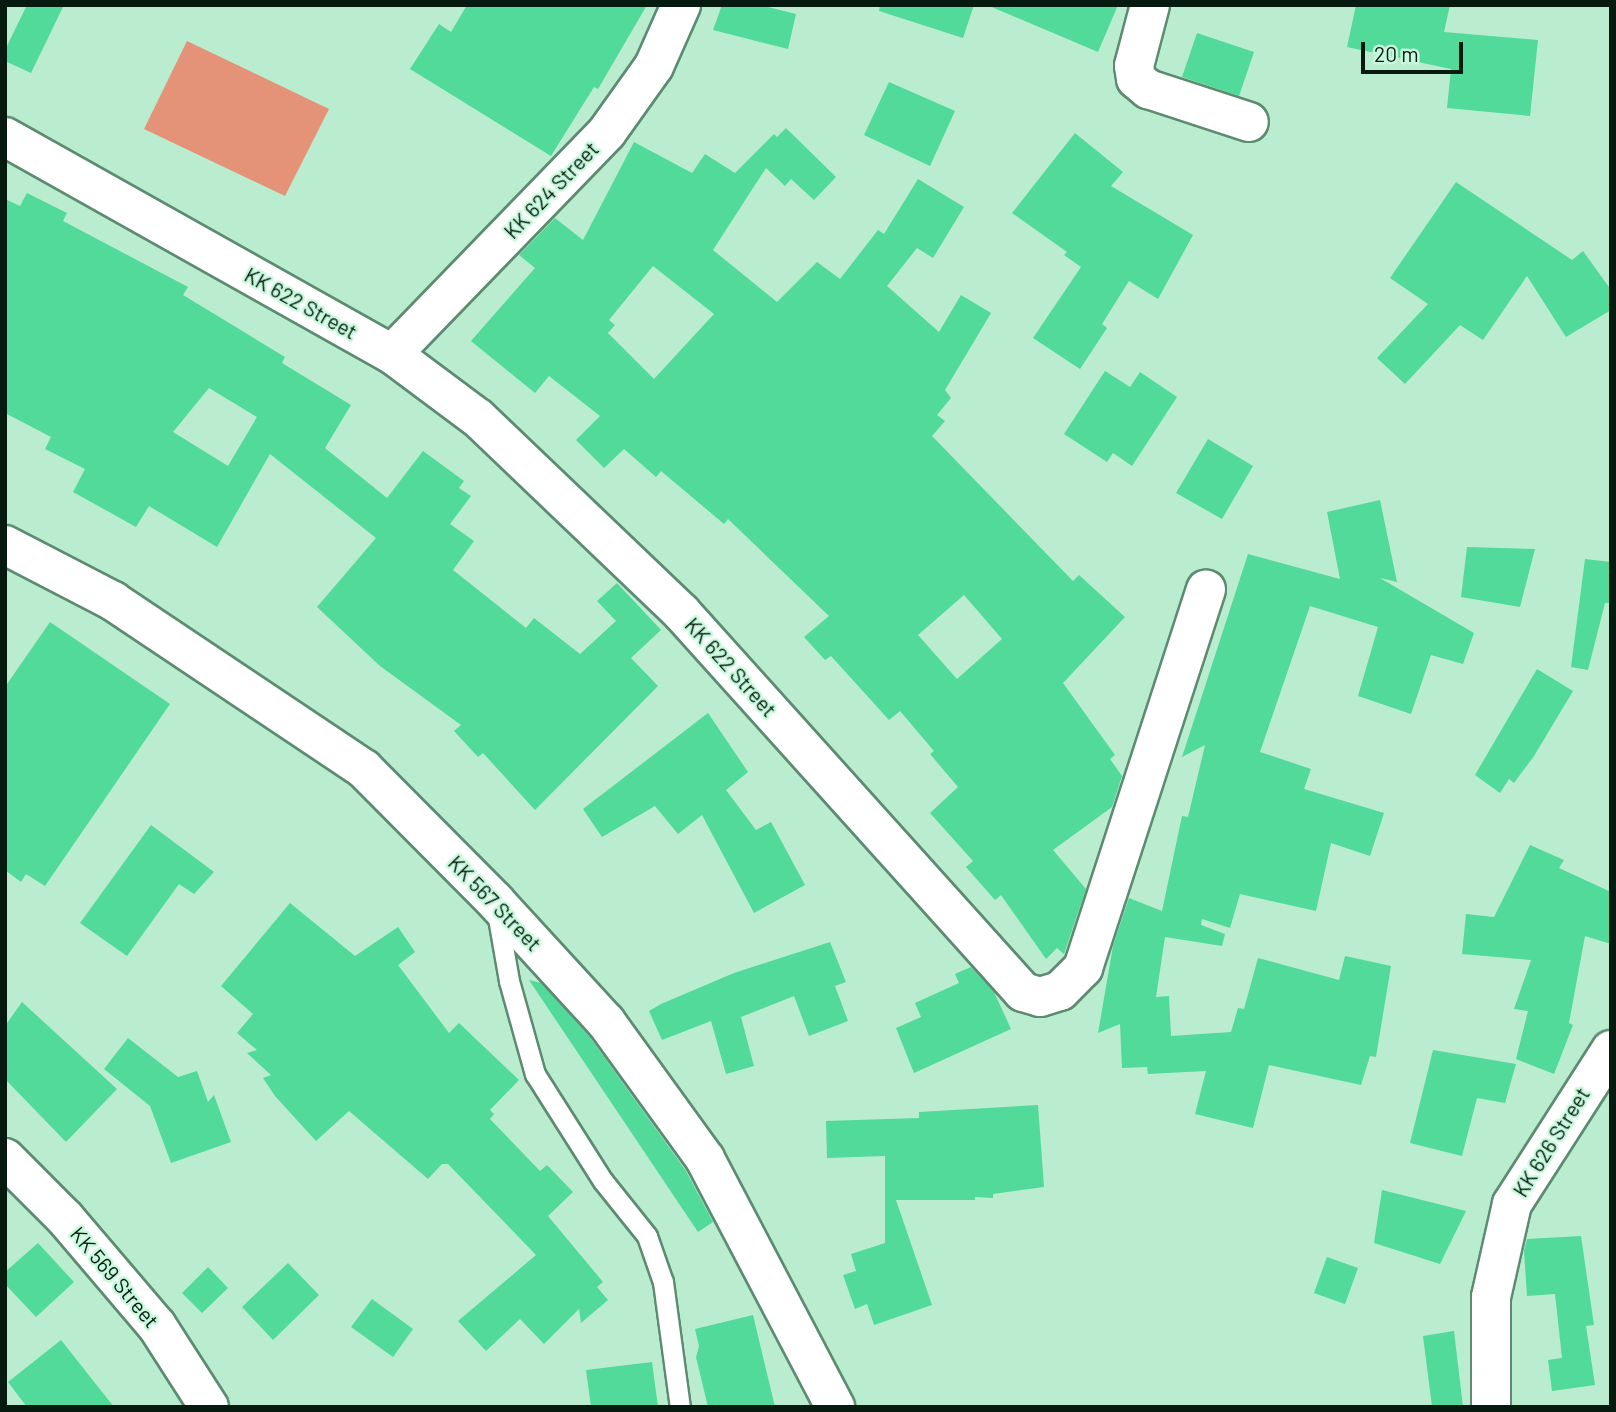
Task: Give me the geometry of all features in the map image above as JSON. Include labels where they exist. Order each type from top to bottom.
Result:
[{"type":"street","name":"KK 624 Street","points":[[392,354],[607,132],[654,66],[681,5]]},
{"type":"street","points":[[1150,5],[1134,66],[1136,79],[1148,89],[1249,122]]},
{"type":"street","name":"KK 622 Street","points":[[5,137],[392,354],[478,418],[681,612],[1023,992],[1040,997],[1060,991],[1083,968],[1206,589]]},
{"type":"street","name":"KK 567 Street","points":[[5,545],[113,601],[364,769],[495,901],[606,1021],[705,1159],[814,1388],[835,1407]]},
{"type":"street","name":"KK 626 Street","points":[[1491,1407],[1491,1297],[1511,1204],[1611,1050]]},
{"type":"street","name":"KK 569 Street","points":[[5,1158],[65,1218],[157,1326],[209,1407]]},
{"type":"lane","points":[[495,901],[509,981],[535,1074],[604,1181],[647,1236],[663,1282],[680,1407]]},
{"type":"shaded area","points":[[187,41],[329,109],[285,196],[144,129]]},
{"type":"building","points":[[27,5],[64,5],[31,73],[5,61],[5,50]]},
{"type":"building","points":[[467,5],[647,5],[598,89],[594,87],[551,156],[410,69],[439,24],[451,32]]},
{"type":"building","points":[[722,5],[760,5],[796,14],[788,49],[713,30]]},
{"type":"building","points":[[880,5],[974,5],[963,38],[879,11]]},
{"type":"building","points":[[987,5],[1118,5],[1098,52]]},
{"type":"building","points":[[1356,5],[1450,5],[1444,32],[1538,40],[1530,116],[1447,108],[1451,69],[1347,47]]},
{"type":"building","points":[[1197,33],[1254,52],[1239,96],[1182,77]]},
{"type":"building","points":[[889,82],[955,111],[930,166],[864,135]]},
{"type":"building","points":[[786,128],[836,177],[814,200],[791,179],[785,186],[766,168],[713,250],[777,302],[817,262],[840,279],[878,230],[884,234],[918,179],[964,207],[933,258],[917,248],[887,286],[939,332],[961,295],[991,313],[945,390],[951,398],[937,415],[945,421],[932,436],[1073,581],[1079,575],[1125,617],[1063,683],[1115,755],[1110,759],[1122,776],[1112,807],[1053,850],[1086,889],[1064,954],[1057,948],[1046,959],[1001,895],[995,900],[966,867],[973,861],[930,813],[958,787],[930,754],[934,751],[900,711],[889,720],[831,656],[825,660],[804,637],[829,616],[728,519],[724,524],[661,471],[656,477],[624,449],[604,468],[576,440],[600,416],[549,376],[535,393],[471,341],[535,268],[519,255],[555,218],[583,240],[634,142],[692,173],[705,154],[735,173],[774,134],[777,137]],"holes":[[[653,266],[714,314],[654,379],[608,333],[615,325],[609,320]],[[964,595],[1002,639],[957,679],[918,635]]]},
{"type":"building","points":[[1075,133],[1123,172],[1111,186],[1193,235],[1158,299],[1129,281],[1102,324],[1107,328],[1080,369],[1033,338],[1081,267],[1064,255],[1067,252],[1012,213]]},
{"type":"building","points":[[1456,182],[1572,260],[1583,251],[1611,290],[1611,310],[1566,337],[1527,276],[1483,340],[1460,325],[1405,384],[1377,358],[1428,304],[1390,278]]},
{"type":"building","points":[[27,193],[67,213],[63,221],[188,287],[183,295],[285,357],[282,363],[351,405],[325,448],[387,498],[423,451],[464,481],[459,488],[471,496],[450,524],[474,541],[453,570],[526,628],[534,618],[580,654],[616,621],[597,601],[617,583],[661,630],[631,658],[658,686],[535,810],[483,753],[478,757],[454,731],[461,725],[380,666],[317,607],[376,538],[270,454],[217,547],[149,506],[136,527],[73,492],[85,469],[45,449],[51,437],[5,413],[5,199],[20,206]],"holes":[[[209,388],[257,417],[228,466],[173,432]]]},
{"type":"building","points":[[1105,371],[1130,387],[1140,372],[1177,397],[1132,466],[1113,453],[1107,462],[1064,434]]},
{"type":"building","points":[[1208,439],[1253,466],[1222,519],[1176,493]]},
{"type":"building","points":[[1380,500],[1397,582],[1380,578],[1474,633],[1463,664],[1431,655],[1411,714],[1358,696],[1378,627],[1310,606],[1260,752],[1311,769],[1304,789],[1384,813],[1370,856],[1331,843],[1316,911],[1240,894],[1230,928],[1202,919],[1201,925],[1225,934],[1222,946],[1165,937],[1156,997],[1169,996],[1171,1036],[1231,1032],[1238,1008],[1244,1009],[1258,958],[1339,980],[1345,956],[1391,966],[1376,1057],[1370,1056],[1361,1085],[1269,1065],[1253,1128],[1195,1114],[1206,1071],[1148,1074],[1147,1067],[1122,1068],[1120,1024],[1098,1033],[1113,946],[1129,898],[1162,911],[1182,816],[1188,817],[1205,745],[1182,757],[1248,554],[1340,579],[1327,512]]},
{"type":"building","points":[[1467,547],[1535,549],[1520,607],[1461,597]]},
{"type":"building","points":[[1585,559],[1611,562],[1611,603],[1605,603],[1588,670],[1571,667]]},
{"type":"building","points":[[50,622],[170,704],[45,886],[26,874],[21,882],[5,870],[5,687]]},
{"type":"building","points":[[1537,669],[1573,691],[1534,756],[1514,783],[1509,779],[1500,793],[1475,775]]},
{"type":"building","points":[[708,713],[748,772],[726,790],[756,830],[771,822],[805,885],[754,913],[702,815],[678,834],[655,806],[602,837],[583,809]]},
{"type":"building","points":[[151,825],[214,872],[194,894],[179,884],[127,956],[80,923]]},
{"type":"building","points":[[1530,845],[1564,860],[1559,868],[1611,892],[1611,944],[1585,936],[1569,1023],[1573,1025],[1554,1074],[1516,1059],[1528,1011],[1514,1009],[1531,960],[1462,954],[1466,914],[1494,917]]},
{"type":"building","points":[[290,903],[355,956],[398,927],[415,952],[398,965],[449,1033],[459,1023],[519,1080],[490,1110],[494,1114],[490,1119],[540,1171],[547,1165],[573,1192],[548,1216],[603,1282],[597,1287],[608,1300],[581,1323],[579,1309],[544,1344],[520,1319],[486,1351],[458,1321],[536,1255],[448,1164],[442,1164],[428,1179],[349,1111],[316,1141],[275,1096],[263,1078],[271,1075],[247,1053],[257,1050],[237,1033],[253,1014],[221,986]]},
{"type":"building","points":[[830,942],[846,982],[835,986],[848,1021],[809,1036],[794,996],[741,1017],[754,1066],[726,1074],[711,1021],[662,1040],[649,1011],[661,1004],[734,973]]},
{"type":"building","points":[[971,967],[994,992],[1011,1029],[914,1073],[896,1028],[921,1017],[915,1003],[959,983],[955,974]]},
{"type":"building","points":[[529,980],[541,983],[589,1036],[686,1171],[713,1222],[698,1232]]},
{"type":"building","points":[[22,1002],[117,1089],[66,1142],[5,1079],[5,1026]]},
{"type":"building","points":[[128,1038],[178,1077],[197,1071],[208,1102],[214,1095],[231,1142],[171,1163],[150,1106],[104,1069]]},
{"type":"building","points":[[1433,1050],[1516,1064],[1505,1103],[1477,1098],[1462,1156],[1410,1143]]},
{"type":"building","points":[[1038,1105],[1044,1187],[993,1194],[993,1198],[975,1197],[975,1200],[896,1200],[932,1305],[874,1325],[867,1304],[855,1309],[843,1275],[856,1271],[851,1254],[885,1243],[885,1156],[827,1158],[826,1121],[919,1118],[919,1112]]},
{"type":"building","points":[[1382,1190],[1466,1211],[1440,1264],[1374,1243]]},
{"type":"building","points":[[1581,1236],[1594,1325],[1586,1326],[1595,1385],[1552,1391],[1548,1360],[1562,1358],[1555,1294],[1527,1296],[1524,1251],[1527,1239]]},
{"type":"building","points":[[38,1243],[74,1282],[36,1317],[5,1284],[5,1272]]},
{"type":"building","points":[[1327,1257],[1358,1268],[1345,1304],[1314,1293]]},
{"type":"building","points":[[288,1263],[319,1295],[273,1340],[242,1307]]},
{"type":"building","points":[[208,1267],[228,1288],[202,1313],[182,1293]]},
{"type":"building","points":[[372,1299],[413,1329],[393,1357],[351,1327]]},
{"type":"building","points":[[753,1315],[775,1407],[708,1407],[696,1357],[699,1346],[695,1329]]},
{"type":"building","points":[[1454,1331],[1463,1407],[1432,1407],[1423,1336]]},
{"type":"building","points":[[61,1340],[114,1407],[27,1407],[8,1382]]},
{"type":"building","points":[[652,1362],[658,1407],[591,1407],[586,1370]]}]
